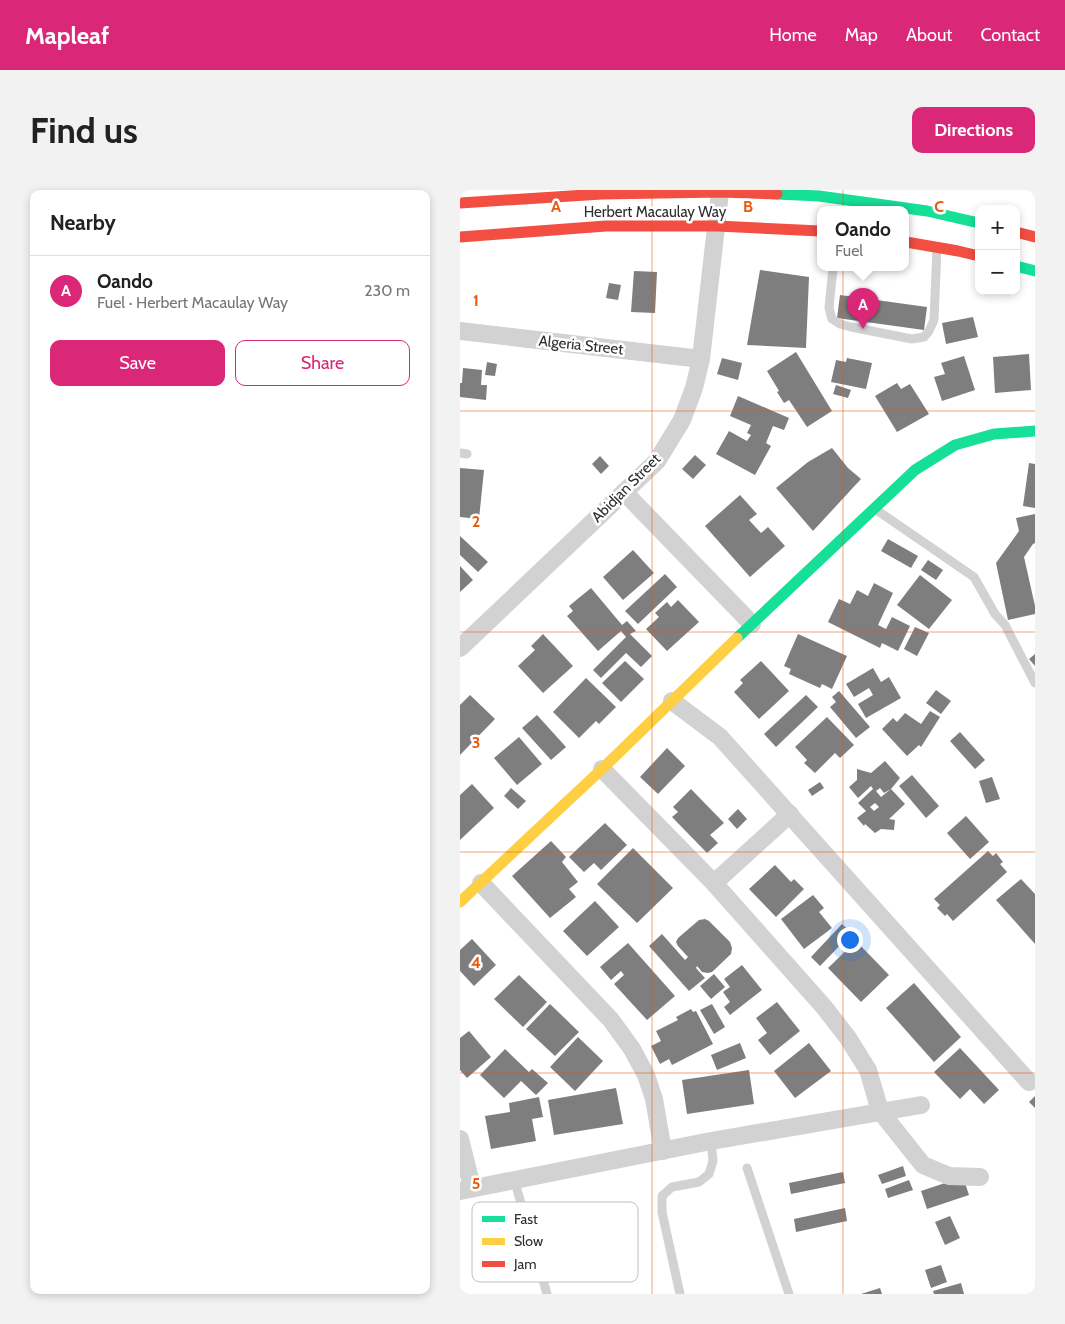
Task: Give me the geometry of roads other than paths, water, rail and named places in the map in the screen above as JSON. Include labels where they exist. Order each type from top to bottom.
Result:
[{"type":"main road","name":"Herbert Macaulay Way","points":[[460,203],[602,194],[720,192],[819,196],[891,206]]},
{"type":"main road","name":"Herbert Macaulay Way","points":[[909,208],[975,222]]},
{"type":"main road","name":"Herbert Macaulay Way","points":[[460,237],[606,226],[717,226],[817,231]]},
{"type":"main road","points":[[1020,233],[1035,236]]},
{"type":"main road","points":[[909,243],[975,255]]},
{"type":"main road","points":[[1020,267],[1035,271]]},
{"type":"main road","points":[[460,902],[915,470],[955,445],[994,434],[1035,432]]},
{"type":"street","name":"Abidjan Street","points":[[460,648],[657,461],[682,420],[694,388],[701,359],[720,192]]},
{"type":"street","name":"Algeria Street","points":[[460,331],[701,359]]},
{"type":"street","points":[[624,492],[752,624]]},
{"type":"street","points":[[672,701],[720,737],[1029,1082]]},
{"type":"street","points":[[602,769],[714,883],[824,1007],[848,1038],[868,1070],[880,1111],[923,1165],[949,1176],[980,1177]]},
{"type":"street","points":[[714,883],[790,814]]},
{"type":"street","points":[[481,883],[611,1020],[632,1049],[646,1075],[654,1098],[663,1151]]},
{"type":"street","points":[[460,1139],[466,1189],[711,1141],[920,1104]]},
{"type":"lane","points":[[833,271],[829,308],[832,320],[846,326],[912,340],[924,337],[934,320],[937,248]]},
{"type":"lane","points":[[875,508],[974,577],[995,614],[1005,625],[1035,683]]},
{"type":"lane","points":[[680,1294],[662,1212],[662,1196],[672,1186],[700,1182],[708,1174],[713,1161],[711,1141]]},
{"type":"lane","points":[[747,1168],[789,1294]]},
{"type":"lane","points":[[514,1179],[521,1202]]},
{"type":"place","name":"Oando","points":[[863,329]]}]
